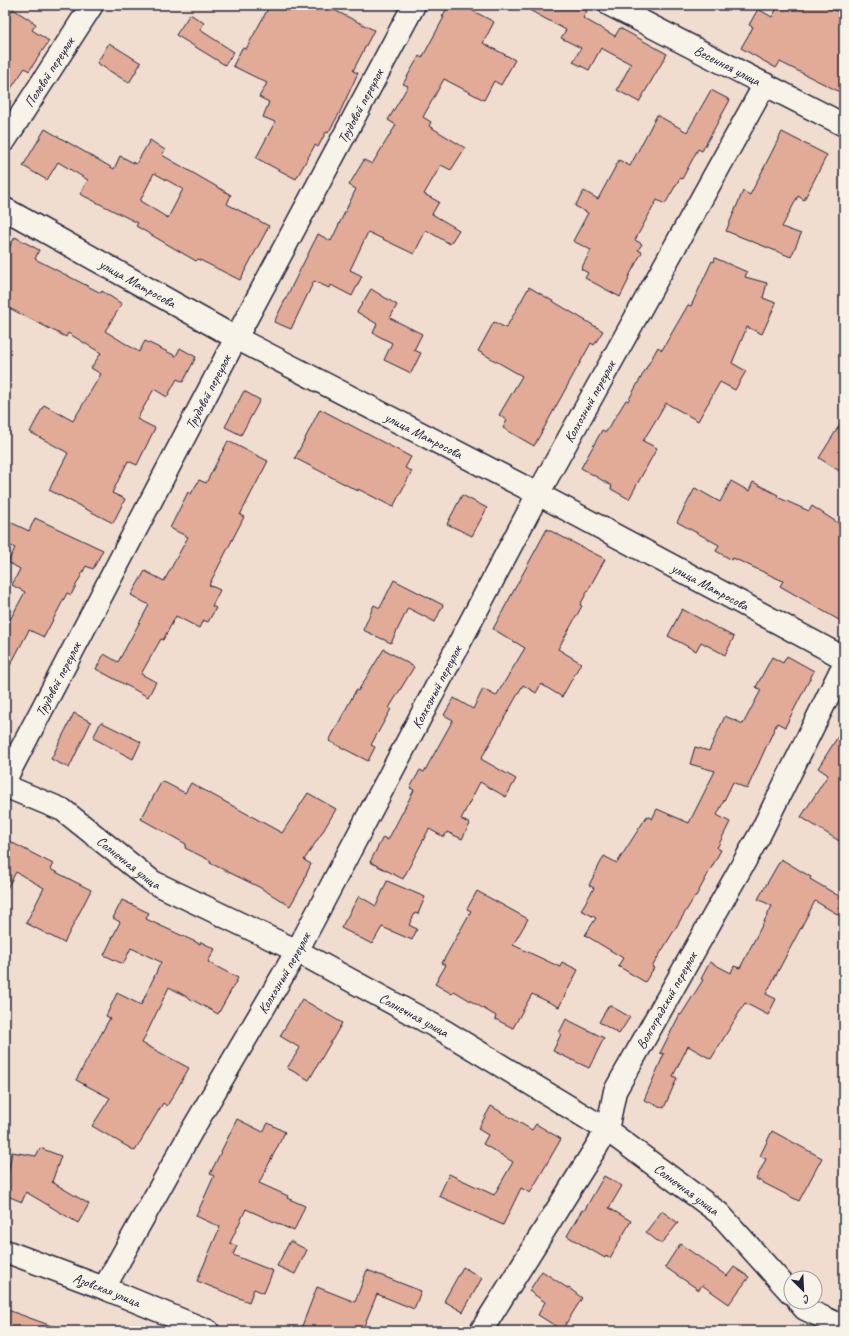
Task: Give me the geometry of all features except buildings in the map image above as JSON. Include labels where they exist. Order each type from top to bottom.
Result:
[{"type":"street","name":"Полевой переулок","points":[[5,140],[92,5]]},
{"type":"street","name":"Трудовой переулок","points":[[5,780],[236,338],[414,5]]},
{"type":"street","name":"Весенняя улица","points":[[610,5],[844,125]]},
{"type":"street","name":"Колхозный переулок","points":[[104,1288],[191,1132],[297,951],[538,494],[765,84]]},
{"type":"street","name":"улица Матросова","points":[[5,209],[236,338],[538,494],[844,664]]},
{"type":"street","name":"Волгоградский переулок","points":[[481,1331],[607,1130],[615,1091],[760,834],[844,664]]},
{"type":"street","name":"Солнечная улица","points":[[5,786],[63,810],[153,882],[297,951],[444,1031],[607,1130],[719,1213],[783,1284]]},
{"type":"street","name":"Азовская улица","points":[[5,1250],[104,1288],[208,1331]]},
{"type":"street","points":[[807,1310],[844,1327]]}]
